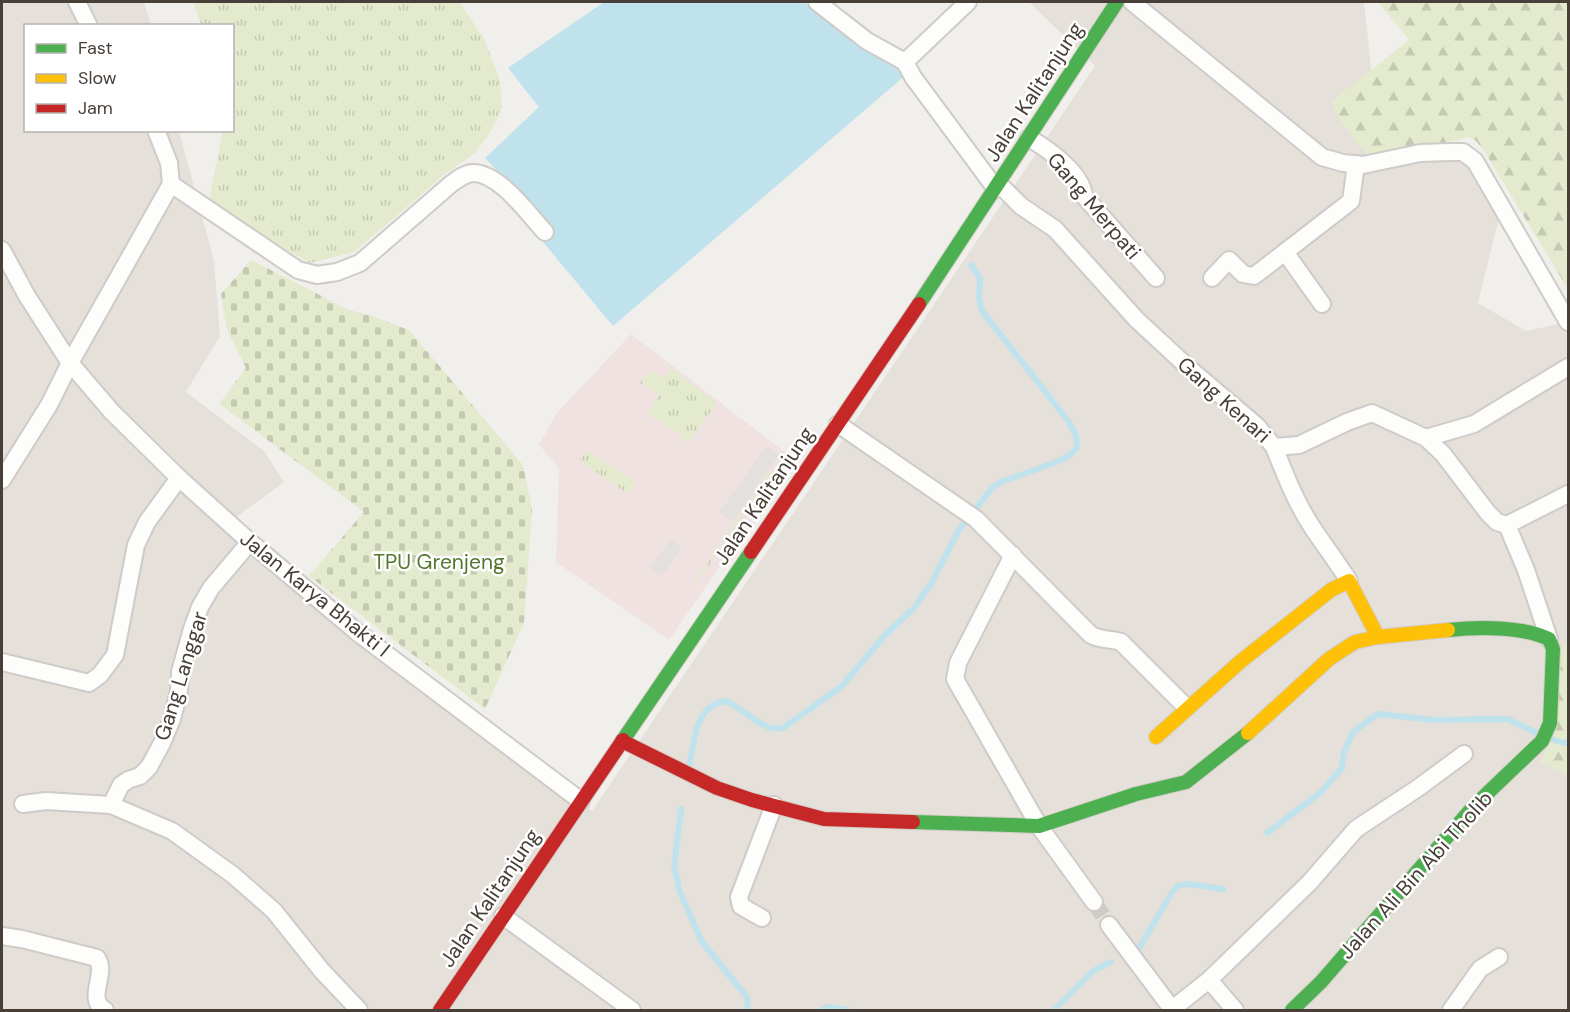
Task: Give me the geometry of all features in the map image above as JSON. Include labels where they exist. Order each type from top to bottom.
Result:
[{"type":"street","points":[[77,2],[88,24]]},
{"type":"street","points":[[817,2],[867,41],[905,62],[968,2]]},
{"type":"street","name":"Jalan Kalitanjung","points":[[440,1011],[998,186],[1117,2]]},
{"type":"street","points":[[1132,2],[1322,157],[1363,165],[1420,153],[1463,152],[1475,161],[1569,322]]},
{"type":"street","name":"Gang Kenari","points":[[905,62],[914,77],[998,186],[1021,206],[1054,229],[1136,319],[1257,426],[1274,447],[1299,445],[1372,413],[1402,429],[1426,438],[1443,454],[1488,513],[1497,522],[1507,525]]},
{"type":"street","points":[[4,471],[49,405],[70,363],[171,184],[169,163],[157,132]]},
{"type":"street","name":"Gang Merpati","points":[[1029,138],[1045,147],[1082,184],[1084,196],[1156,279]]},
{"type":"street","points":[[1212,279],[1230,259],[1243,274],[1254,276],[1351,201],[1356,164]]},
{"type":"street","points":[[171,184],[298,270],[317,275],[337,272],[360,263],[451,184],[463,176],[474,173],[498,181],[544,232]]},
{"type":"street","name":"Jalan Karya Bhakti I","points":[[2,250],[27,296],[70,363],[112,412],[179,478],[250,542],[357,632],[581,801]]},
{"type":"street","points":[[1286,252],[1322,304]]},
{"type":"street","points":[[1426,438],[1474,424],[1569,368]]},
{"type":"street","points":[[838,424],[971,515],[1091,634],[1098,639],[1108,638],[1121,642],[1186,707]]},
{"type":"street","points":[[1274,447],[1312,527],[1332,552],[1378,636]]},
{"type":"street","points":[[2,662],[89,683],[100,675],[115,655],[136,545],[147,522],[179,478]]},
{"type":"street","points":[[1549,639],[1526,570],[1507,525],[1569,494]]},
{"type":"street","name":"Gang Langgar","points":[[111,805],[121,785],[140,776],[150,767],[172,719],[180,672],[200,607],[211,588],[250,542]]},
{"type":"street","points":[[1013,555],[958,663],[955,675],[1039,826],[1094,902]]},
{"type":"street","points":[[1156,738],[1186,707],[1322,597],[1349,581]]},
{"type":"street","points":[[622,741],[717,788],[824,819],[1039,826],[1136,794],[1186,782],[1233,746],[1329,658],[1354,642],[1378,636],[1480,627],[1539,634],[1549,639]]},
{"type":"street","name":"Jalan Ali Bin Abi Tholib","points":[[1292,1011],[1321,982],[1474,806],[1542,741],[1550,723],[1553,649],[1549,639]]},
{"type":"street","points":[[1109,925],[1171,1010],[1209,980],[1310,882],[1356,829],[1464,754]]},
{"type":"street","points":[[23,804],[46,801],[111,805],[172,831],[233,875],[274,911],[322,971],[360,1011]]},
{"type":"street","points":[[762,918],[741,906],[739,897],[774,805]]},
{"type":"street","points":[[503,915],[632,1011]]},
{"type":"street","points":[[2,936],[97,958],[100,964],[96,1001],[105,1011]]},
{"type":"street","points":[[1451,1011],[1480,969],[1499,957]]},
{"type":"street","points":[[1209,980],[1235,1011]]},
{"type":"shaded area","points":[[2,2],[144,2],[151,24],[24,24],[24,132],[179,132],[214,261],[220,336],[186,392],[264,451],[284,482],[227,524],[592,811],[1095,66],[1029,2],[1364,2],[1376,115],[1370,157],[1467,143],[1500,214],[1478,303],[1526,331],[1568,322],[1568,1010],[2,1010]]},
{"type":"shaded area","points":[[631,334],[794,459],[669,640],[556,562],[559,468],[539,445],[556,414]]},
{"type":"shaded area","points":[[766,446],[779,455],[733,522],[719,513]]},
{"type":"shaded area","points":[[671,539],[682,547],[662,576],[650,568]]},
{"type":"green space","points":[[193,2],[460,2],[485,41],[500,81],[502,108],[492,130],[476,152],[444,175],[354,252],[310,263],[246,227],[209,200],[223,132],[234,132],[234,24],[201,24]]},
{"type":"green space","points":[[1378,2],[1568,2],[1568,289],[1483,149],[1475,140],[1469,137],[1424,148],[1385,150],[1367,155],[1339,119],[1331,102],[1409,40]]},
{"type":"green space","name":"TPU Grenjeng","points":[[251,260],[349,310],[370,315],[409,330],[523,465],[532,509],[524,623],[485,709],[309,576],[364,512],[219,404],[246,368],[227,330],[221,294]]},
{"type":"green space","points":[[671,368],[717,403],[688,443],[681,439],[683,436],[647,414],[659,395],[640,383],[650,370],[662,379]]},
{"type":"green space","points":[[587,451],[636,482],[627,494],[580,460]]},
{"type":"green space","points":[[771,470],[773,471],[695,586],[693,585]]},
{"type":"green space","points":[[1568,643],[1568,776],[1540,762],[1554,735],[1563,644]]},
{"type":"water","points":[[604,2],[803,2],[890,58],[907,74],[613,326],[538,236],[549,227],[485,158],[539,107],[508,68]]},
{"type":"waterway","points":[[689,769],[697,727],[707,710],[715,704],[726,701],[767,727],[783,728],[841,687],[886,634],[913,609],[930,585],[959,530],[992,488],[1001,482],[1059,461],[1077,448],[1076,436],[1069,422],[982,311],[979,298],[980,278],[971,265]]},
{"type":"waterway","points":[[1267,833],[1320,793],[1342,768],[1344,752],[1353,732],[1378,714],[1435,720],[1507,719],[1539,734]]},
{"type":"waterway","points":[[1549,738],[1568,743]]},
{"type":"waterway","points":[[681,809],[674,866],[680,892],[702,942],[747,997],[748,1010]]},
{"type":"waterway","points":[[1138,950],[1177,886],[1188,884],[1223,889]]},
{"type":"waterway","points":[[1054,1010],[1093,971],[1111,962]]},
{"type":"waterway","points":[[822,1010],[828,1007],[848,1010]]},
{"type":"tunnel","points":[[1094,902],[1109,925]]},
{"type":"traffic: fast","points":[[919,304],[1117,2]]},
{"type":"traffic: fast","points":[[623,740],[751,552]]},
{"type":"traffic: fast","points":[[1292,1010],[1321,982],[1474,806],[1542,741],[1550,723],[1553,649],[1549,639],[1513,630],[1486,628],[1448,630]]},
{"type":"traffic: fast","points":[[913,822],[1039,826],[1136,794],[1186,782],[1248,733]]},
{"type":"traffic: slow","points":[[1156,737],[1241,661],[1331,590],[1349,581],[1378,637],[1448,630]]},
{"type":"traffic: slow","points":[[1248,733],[1329,659],[1355,642],[1378,637]]},
{"type":"traffic: jam","points":[[751,552],[919,304]]},
{"type":"traffic: jam","points":[[440,1010],[623,740]]},
{"type":"traffic: jam","points":[[622,741],[717,788],[752,800],[824,819],[913,822]]}]
